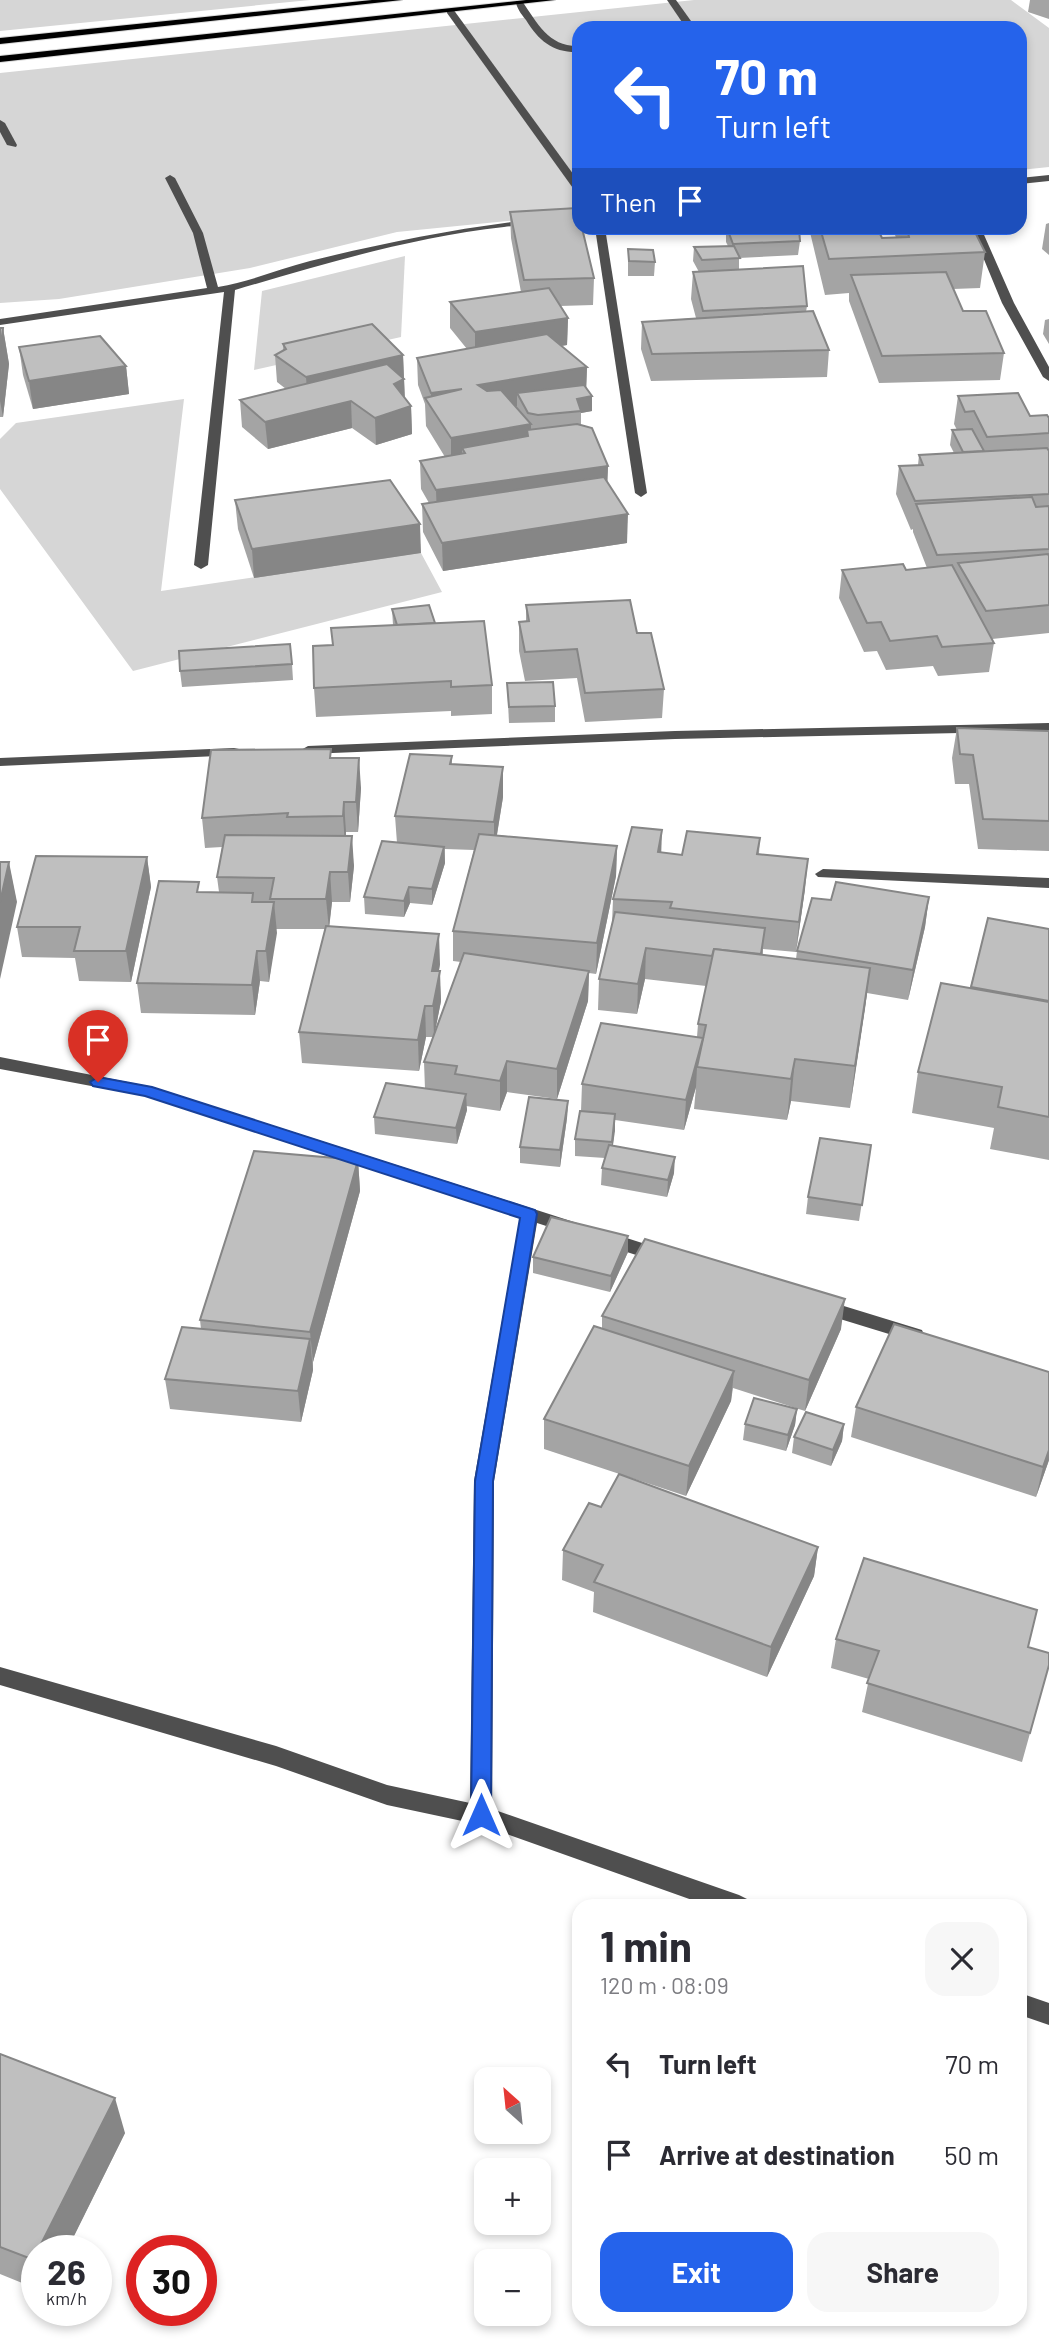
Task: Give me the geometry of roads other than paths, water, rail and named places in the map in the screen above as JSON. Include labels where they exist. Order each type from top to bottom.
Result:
[{"type":"main road","points":[[0,41],[398,0]]},
{"type":"main road","points":[[0,59],[551,0]]},
{"type":"street","points":[[671,0],[686,21]]},
{"type":"street","points":[[519,4],[549,45],[572,50]]},
{"type":"street","points":[[450,11],[572,179]]},
{"type":"street","points":[[0,123],[12,145]]},
{"type":"street","points":[[170,178],[198,233],[213,290]]},
{"type":"street","points":[[1027,180],[1049,178]]},
{"type":"street","points":[[0,322],[230,288],[312,264],[428,237],[502,224],[572,219]]},
{"type":"street","points":[[601,235],[641,493]]},
{"type":"street","points":[[979,235],[1008,303],[1049,377]]},
{"type":"street","points":[[201,565],[230,288]]},
{"type":"street","points":[[289,750],[675,736],[1049,727]]},
{"type":"street","points":[[0,762],[248,752]]},
{"type":"street","points":[[823,874],[1049,883]]},
{"type":"street","points":[[0,1063],[147,1091],[676,1260]]},
{"type":"street","points":[[481,1815],[484,1481],[529,1214]]},
{"type":"street","points":[[809,1302],[929,1340]]},
{"type":"street","points":[[0,1676],[276,1756],[387,1795],[481,1815],[719,1899]]},
{"type":"street","points":[[1027,2006],[1049,2014]]}]
